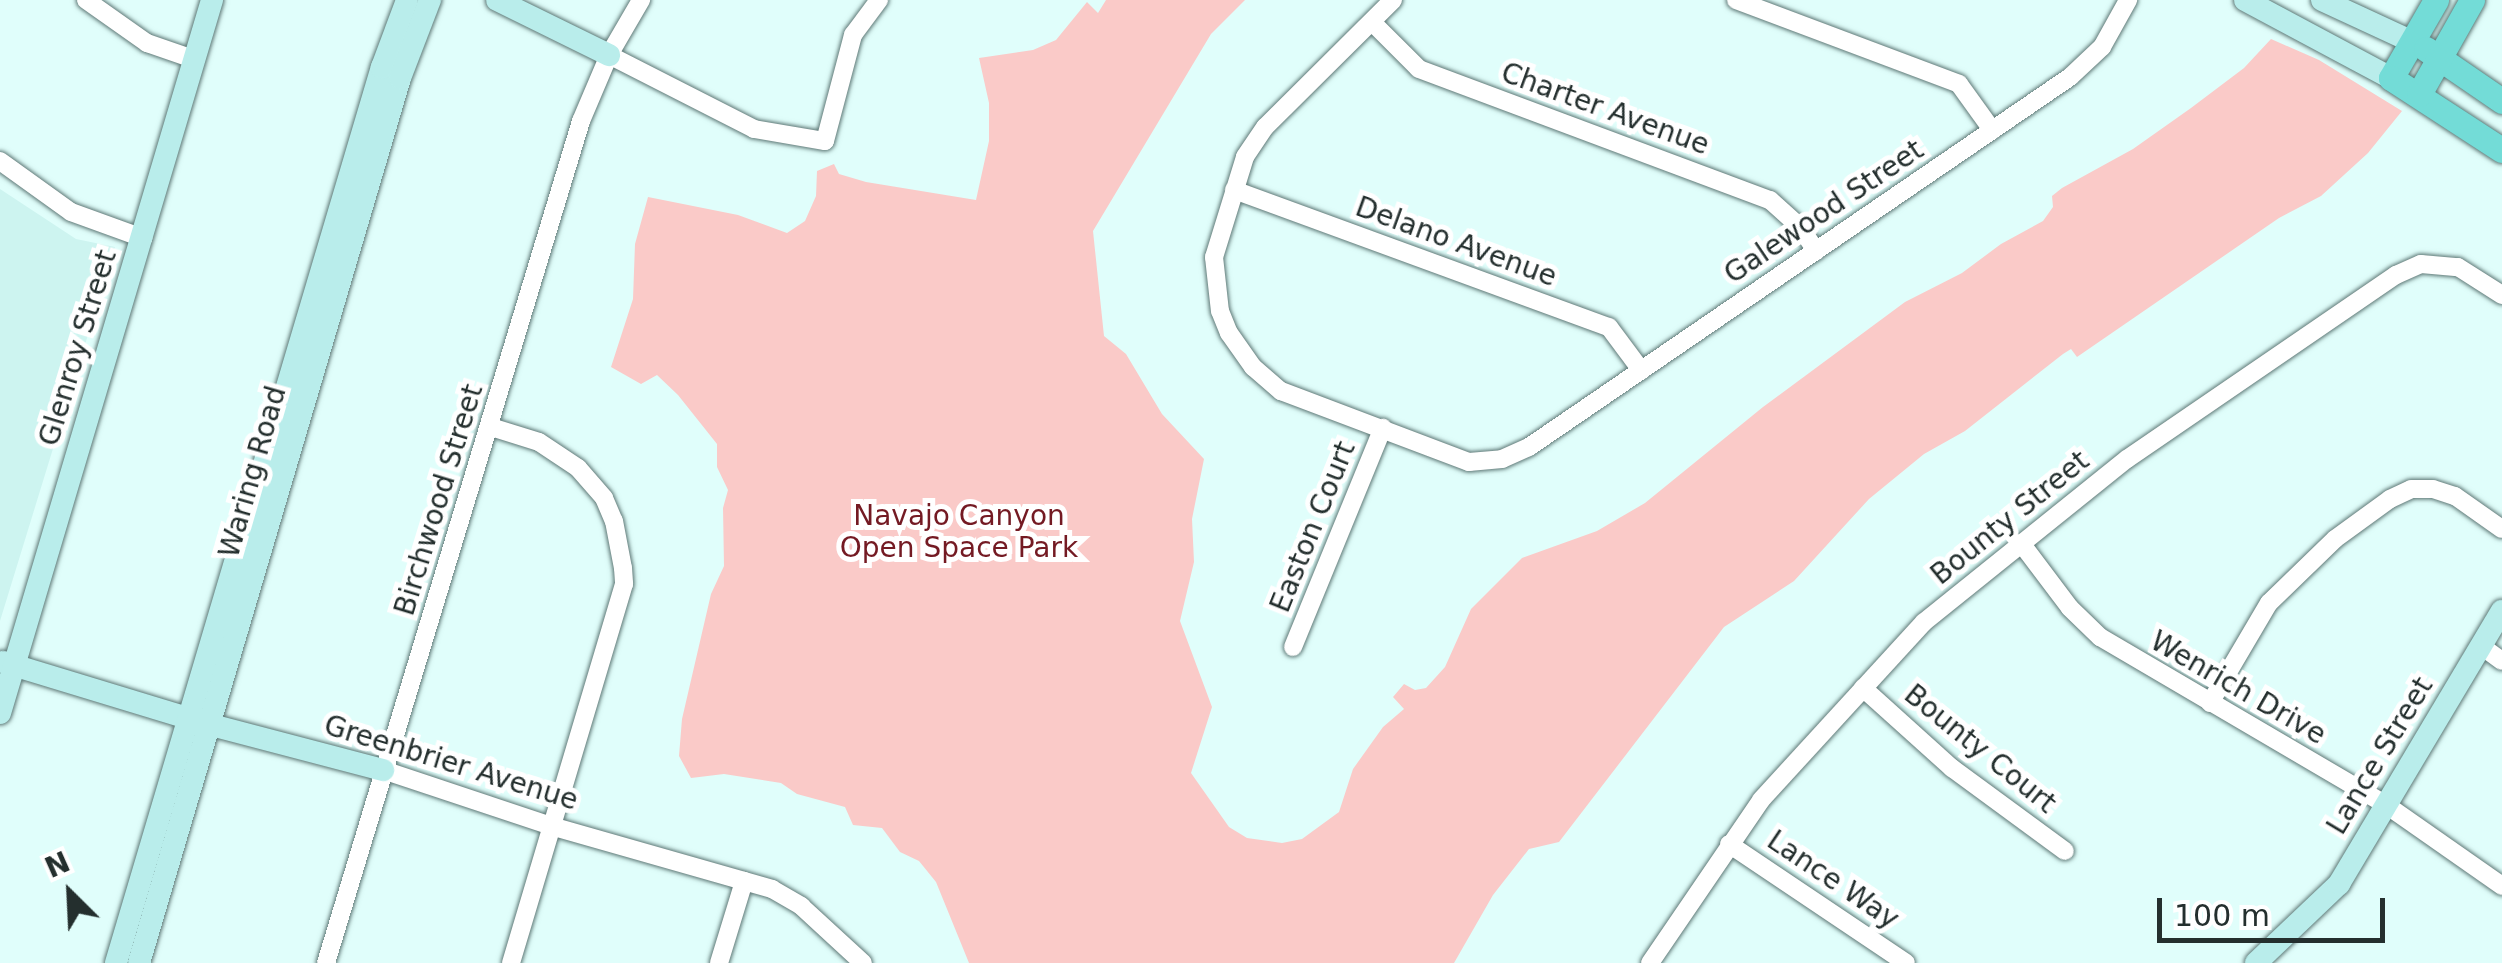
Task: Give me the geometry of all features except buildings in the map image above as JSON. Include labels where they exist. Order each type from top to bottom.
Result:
[{"type":"main road","name":"Glenroy Street","points":[[0,713],[7,663],[143,238],[212,0]]},
{"type":"main road","name":"Waring Road","points":[[140,963],[200,722],[377,86],[407,0]]},
{"type":"main road","name":"Waring Road","points":[[116,963],[200,722],[400,78],[430,0]]},
{"type":"main road","points":[[497,0],[609,55]]},
{"type":"main road","points":[[2245,0],[2419,94],[2502,150]]},
{"type":"main road","points":[[2322,0],[2441,58],[2502,101]]},
{"type":"main road","points":[[2391,78],[2436,0]]},
{"type":"main road","points":[[2419,94],[2472,0]]},
{"type":"main road","name":"Lance Street","points":[[2256,963],[2339,884],[2502,611]]},
{"type":"main road","name":"Greenbrier Avenue","points":[[7,663],[200,722],[384,770]]},
{"type":"street","points":[[86,0],[148,44],[194,59]]},
{"type":"street","name":"Birchwood Street","points":[[326,963],[582,122],[609,55],[641,0]]},
{"type":"street","points":[[609,55],[754,129],[825,140],[853,36],[879,0]]},
{"type":"street","name":"Galewood Street","points":[[1394,0],[1265,127],[1245,158],[1214,257],[1220,311],[1229,334],[1253,367],[1281,392],[1470,462],[1502,459],[1529,447],[2070,77],[2102,47],[2128,0]]},
{"type":"street","points":[[1736,0],[1960,84],[1992,130]]},
{"type":"street","name":"Charter Avenue","points":[[1372,22],[1420,69],[1770,200],[1800,227],[1816,252]]},
{"type":"street","points":[[0,161],[71,212],[143,238]]},
{"type":"street","name":"Delano Avenue","points":[[1234,190],[1610,328],[1641,370]]},
{"type":"street","name":"Bounty Street","points":[[1650,963],[1761,800],[1924,622],[2126,460],[2396,275],[2434,262],[2458,266],[2502,295]]},
{"type":"street","points":[[491,427],[540,442],[578,468],[604,498],[614,522],[624,584],[511,963]]},
{"type":"street","name":"Easton Court","points":[[1293,647],[1383,428]]},
{"type":"street","points":[[2210,703],[2269,603],[2335,539],[2390,499],[2410,489],[2434,488],[2455,496],[2502,530]]},
{"type":"street","name":"Wenrich Drive","points":[[2021,543],[2070,608],[2100,637],[2385,804],[2502,886]]},
{"type":"street","points":[[2480,645],[2502,661]]},
{"type":"street","name":"Bounty Court","points":[[1862,688],[1952,768],[2065,850]]},
{"type":"street","name":"Greenbrier Avenue","points":[[384,770],[551,826],[744,880],[802,906],[863,963]]},
{"type":"street","name":"Lance Way","points":[[1729,844],[1906,963]]},
{"type":"street","points":[[720,963],[744,880]]},
{"type":"shaded area","points":[[0,189],[76,239],[115,247],[0,621]]},
{"type":"green space","name":"Navajo Canyon Open Space Park","points":[[1106,0],[1245,0],[1211,34],[1093,231],[1104,336],[1126,354],[1162,414],[1204,459],[1192,519],[1194,562],[1180,621],[1212,707],[1191,773],[1229,827],[1247,838],[1282,843],[1302,839],[1339,812],[1353,769],[1383,727],[1404,709],[1393,697],[1404,684],[1415,690],[1426,688],[1445,667],[1471,609],[1522,558],[1597,531],[1645,503],[1763,407],[1905,302],[1962,273],[2001,244],[2043,221],[2053,207],[2052,196],[2062,188],[2133,149],[2191,108],[2244,68],[2271,39],[2319,60],[2402,111],[2368,153],[2321,196],[2279,218],[2077,357],[2071,349],[2063,354],[1965,431],[1924,454],[1869,499],[1794,581],[1724,627],[1559,842],[1529,849],[1493,895],[1454,963],[969,963],[936,882],[919,861],[900,852],[882,828],[853,825],[845,807],[797,794],[781,783],[724,774],[691,778],[679,756],[682,719],[711,594],[724,566],[723,508],[728,490],[717,467],[717,444],[678,395],[657,375],[641,384],[611,367],[633,299],[635,244],[648,197],[738,215],[787,233],[805,221],[816,196],[817,171],[834,164],[839,174],[866,182],[976,200],[989,141],[989,103],[979,58],[1033,50],[1056,40],[1087,2],[1098,13]]}]
